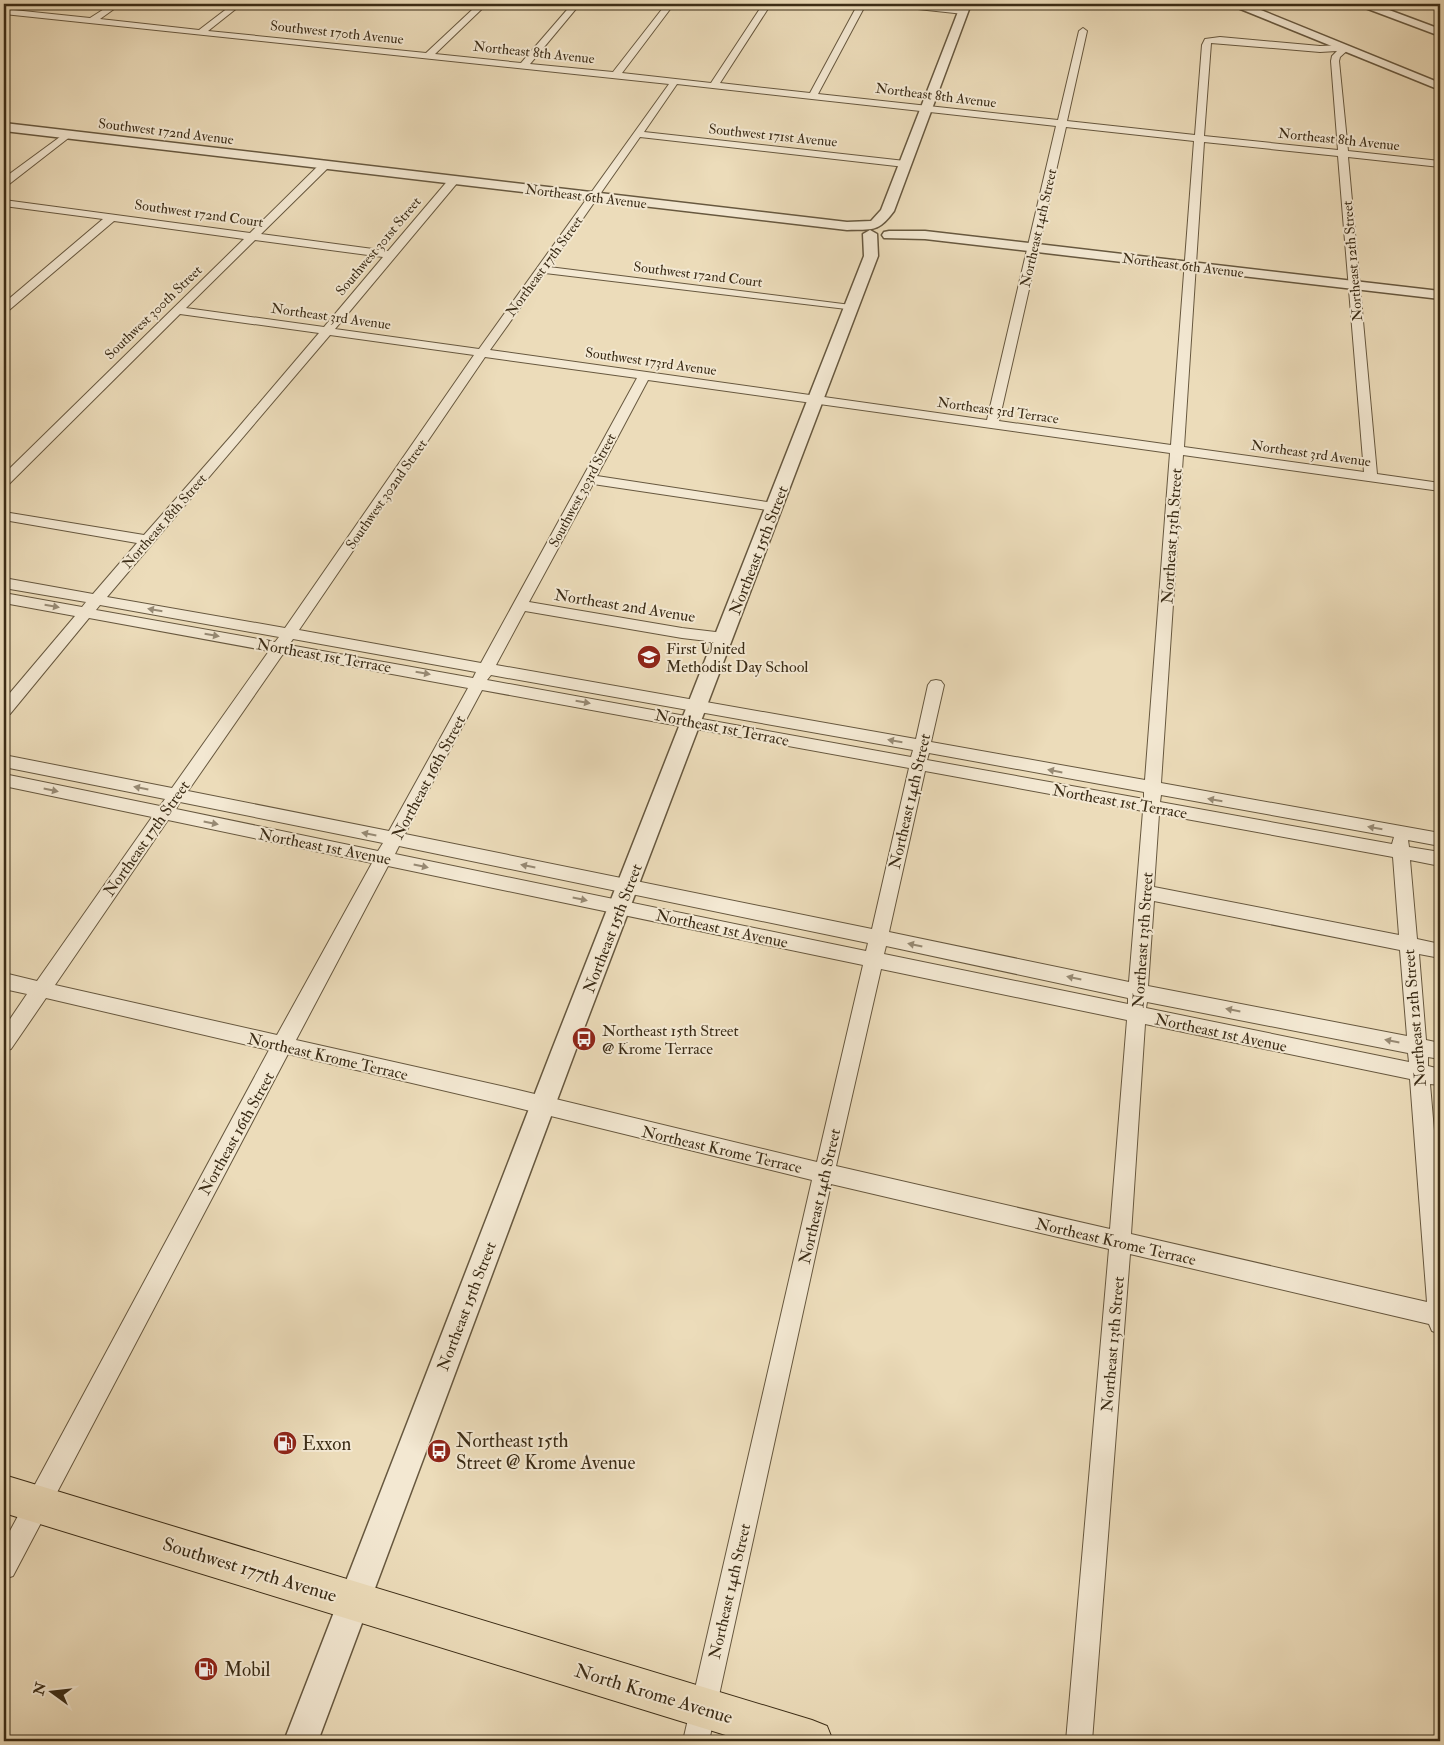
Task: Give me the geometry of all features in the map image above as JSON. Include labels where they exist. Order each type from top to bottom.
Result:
[{"type":"highway","name":"Southwest 177th Avenue","points":[[21,1499],[496,1644]]},
{"type":"highway","name":"North Krome Avenue","points":[[496,1644],[699,1724],[812,1741]]},
{"type":"street","points":[[92,21],[117,4]]},
{"type":"street","points":[[202,31],[238,4]]},
{"type":"street","points":[[450,4],[481,5]]},
{"type":"street","points":[[524,65],[576,4]]},
{"type":"street","points":[[616,75],[670,4]]},
{"type":"street","points":[[714,85],[767,4]]},
{"type":"street","points":[[813,95],[862,4]]},
{"type":"street","points":[[872,229],[888,211],[965,7],[890,4]]},
{"type":"street","points":[[1138,4],[1149,6]]},
{"type":"street","points":[[1237,4],[1440,86]]},
{"type":"street","points":[[1364,4],[1440,33]]},
{"type":"street","points":[[429,55],[481,5]]},
{"type":"street","name":"Southwest 170th Avenue","points":[[4,12],[429,55]]},
{"type":"street","name":"Northeast 14th Street","points":[[992,424],[1083,31]]},
{"type":"street","name":"Northeast 13th Street","points":[[1079,1741],[1120,1242],[1206,44],[1208,41],[1228,40],[1320,49],[1346,48]]},
{"type":"street","name":"Northeast 12th Street","points":[[1346,48],[1336,56],[1336,61],[1371,478]]},
{"type":"street","name":"Northeast 8th Avenue","points":[[429,55],[1440,164]]},
{"type":"street","name":"Northeast 17th Street","points":[[482,353],[675,81]]},
{"type":"street","name":"Southwest 172nd Avenue","points":[[4,127],[325,165]]},
{"type":"street","points":[[4,183],[68,134]]},
{"type":"street","name":"Southwest 171st Avenue","points":[[638,134],[906,164]]},
{"type":"street","name":"Northeast 6th Avenue","points":[[325,165],[872,229],[878,236],[890,231],[1440,296]]},
{"type":"street","name":"Southwest 300th Street","points":[[4,481],[325,165]]},
{"type":"street","name":"Southwest 301st Street","points":[[325,331],[454,180]]},
{"type":"street","name":"Southwest 172nd Court","points":[[4,203],[390,255]]},
{"type":"street","points":[[888,211],[890,231]]},
{"type":"street","points":[[4,309],[112,217]]},
{"type":"street","name":"Northeast 15th Street","points":[[871,256],[872,229]]},
{"type":"street","name":"Northeast 15th Street","points":[[300,1741],[850,308],[871,256],[890,231]]},
{"type":"street","name":"Southwest 172nd Court","points":[[541,269],[850,308]]},
{"type":"street","name":"Northeast 3rd Avenue","points":[[176,310],[482,353]]},
{"type":"street","name":"Northeast 18th Street","points":[[4,710],[147,540],[237,438],[325,331]]},
{"type":"street","name":"Southwest 173rd Avenue","points":[[482,353],[816,399]]},
{"type":"street","name":"Southwest 302nd Street","points":[[284,641],[482,353]]},
{"type":"street","name":"Southwest 303rd Street","points":[[520,605],[644,376]]},
{"type":"street","name":"Northeast 3rd Terrace","points":[[816,399],[1177,450]]},
{"type":"street","name":"Northeast 3rd Avenue","points":[[1177,450],[1440,487]]},
{"type":"street","points":[[588,479],[774,507]]},
{"type":"street","points":[[4,516],[147,540]]},
{"type":"street","name":"Northeast 1st Terrace","points":[[4,583],[96,600],[284,641]]},
{"type":"street","name":"Northeast 1st Terrace","points":[[4,598],[284,641],[483,675],[1152,798],[1440,859]]},
{"type":"street","name":"Northeast 2nd Avenue","points":[[520,605],[667,631],[724,638]]},
{"type":"street","name":"Northeast 16th Street","points":[[4,1567],[21,1499],[185,1227],[520,605]]},
{"type":"street","name":"Northeast 17th Street","points":[[4,1043],[284,641]]},
{"type":"street","name":"Northeast 14th Street","points":[[699,1724],[823,1173],[830,1151],[936,684]]},
{"type":"street","name":"Northeast 1st Avenue","points":[[4,761],[394,839],[872,960],[1440,1077]]},
{"type":"street","name":"Northeast 1st Avenue","points":[[4,780],[384,858],[878,937],[1138,992],[1440,1051]]},
{"type":"street","name":"Northeast 1st Terrace","points":[[1152,798],[1440,839]]},
{"type":"street","name":"Northeast 12th Street","points":[[1399,832],[1440,1323]]},
{"type":"street","points":[[1144,892],[1440,951]]},
{"type":"street","name":"Northeast Krome Terrace","points":[[4,981],[1440,1316]]},
{"type":"place","name":"First United Methodist Day School","points":[[649,657]]},
{"type":"place","name":"Northeast 15th Street @ Krome Terrace","points":[[584,1039]]},
{"type":"place","name":"Exxon","points":[[285,1443]]},
{"type":"place","name":"Northeast 15th Street @ Krome Avenue","points":[[439,1451]]},
{"type":"place","name":"Mobil","points":[[206,1669]]}]
